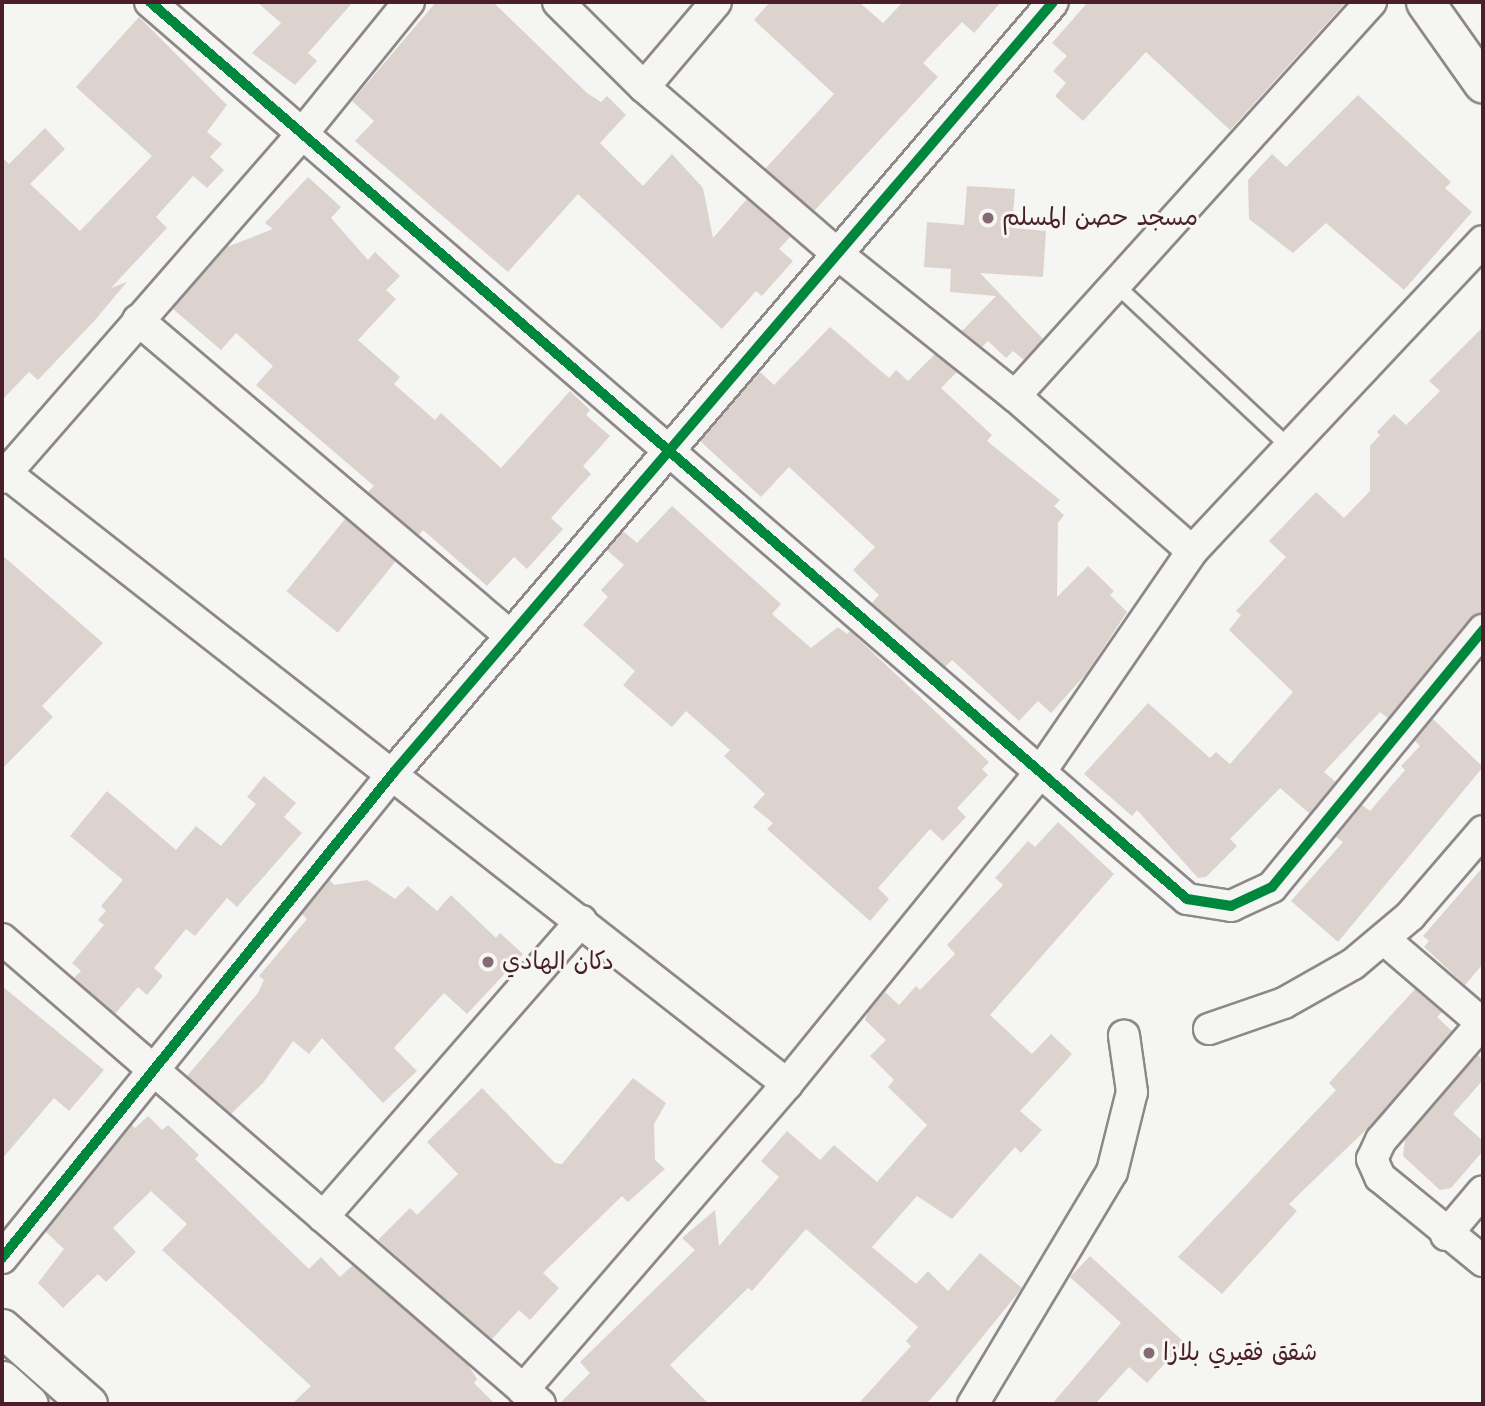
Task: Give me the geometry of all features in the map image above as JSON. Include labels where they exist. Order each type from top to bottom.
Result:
[{"type":"street","points":[[150,2],[1187,900],[1209,906],[1253,899],[1287,870],[1483,630]]},
{"type":"street","points":[[410,2],[302,134],[4,476],[394,772],[787,1084]]},
{"type":"street","points":[[558,2],[644,87],[835,252],[1015,396],[1192,551]]},
{"type":"street","points":[[644,87],[716,2]]},
{"type":"street","points":[[2,1258],[394,772],[835,252],[1053,2]]},
{"type":"street","points":[[1015,396],[1371,2]]},
{"type":"street","points":[[1425,2],[1483,84]]},
{"type":"street","points":[[2,939],[532,1397],[1039,774],[1192,551],[1483,241]]},
{"type":"street","points":[[138,320],[510,635]]},
{"type":"street","points":[[1209,1029],[1296,998],[1385,940],[1483,831]]},
{"type":"street","points":[[323,1217],[581,921]]},
{"type":"street","points":[[1385,940],[1483,1023],[1381,1140],[1372,1159],[1380,1177],[1446,1235],[1483,1261]]},
{"type":"street","points":[[973,1404],[1112,1172],[1132,1092],[1124,1036]]},
{"type":"street","points":[[1446,1235],[1483,1191]]},
{"type":"street","points":[[2,1328],[88,1404]]},
{"type":"street","points":[[2,1380],[29,1404]]},
{"type":"lane","points":[[1116,285],[1289,447]]},
{"type":"building","points":[[257,2],[353,2],[308,53],[317,61],[295,85],[252,53],[281,23]]},
{"type":"building","points":[[436,2],[493,2],[587,93],[601,102],[607,96],[626,115],[600,143],[643,186],[672,154],[703,188],[713,238],[747,199],[790,237],[779,249],[793,261],[762,296],[756,291],[722,329],[578,194],[508,272],[355,141],[374,121],[352,101]]},
{"type":"building","points":[[770,2],[859,2],[883,23],[903,2],[1001,2],[974,33],[962,22],[923,63],[938,77],[814,211],[765,169],[834,94],[754,20]]},
{"type":"building","points":[[1088,2],[1346,2],[1230,130],[1146,52],[1083,121],[1055,96],[1066,83],[1053,71],[1067,56],[1052,43]]},
{"type":"building","points":[[139,17],[227,105],[207,132],[222,144],[210,157],[224,170],[207,188],[193,176],[156,217],[167,228],[111,288],[127,282],[95,320],[38,380],[29,372],[2,400],[2,157],[9,164],[45,128],[65,149],[30,184],[80,231],[152,156],[76,87]]},
{"type":"building","points":[[1358,95],[1451,182],[1445,188],[1472,212],[1404,290],[1326,223],[1293,253],[1249,219],[1248,180],[1272,154],[1286,167]]},
{"type":"building","points":[[308,177],[341,207],[331,218],[368,260],[375,252],[400,276],[386,290],[396,299],[358,340],[400,377],[394,384],[435,420],[441,413],[501,468],[570,391],[590,410],[586,415],[610,436],[583,466],[591,474],[551,518],[563,529],[527,569],[514,557],[487,586],[423,530],[419,535],[368,492],[374,486],[256,385],[273,366],[236,333],[221,350],[173,309],[227,247],[273,229],[265,223]]},
{"type":"building","points":[[967,186],[1015,189],[1012,228],[1046,231],[1043,277],[980,273],[1043,339],[1024,360],[1013,351],[1006,358],[988,341],[982,347],[962,331],[996,296],[950,292],[951,269],[924,267],[927,222],[964,225]]},
{"type":"building","points":[[830,327],[889,378],[896,370],[908,381],[935,354],[957,372],[941,388],[992,435],[987,441],[1060,500],[1054,506],[1064,515],[1058,523],[1057,597],[1088,566],[1114,591],[1110,595],[1127,612],[1086,674],[1051,713],[1038,701],[1019,721],[952,660],[945,667],[872,603],[879,595],[853,570],[875,547],[789,467],[761,497],[700,441],[760,372],[774,385]]},
{"type":"building","points":[[1483,327],[1483,613],[1469,619],[1388,718],[1380,712],[1324,772],[1336,782],[1310,814],[1280,788],[1230,839],[1237,846],[1206,877],[1198,878],[1137,810],[1132,816],[1084,774],[1148,703],[1210,758],[1216,752],[1230,764],[1293,692],[1229,630],[1241,615],[1236,611],[1286,557],[1269,541],[1316,492],[1344,518],[1370,491],[1370,446],[1380,435],[1377,432],[1394,414],[1406,425],[1440,391],[1429,381]]},
{"type":"building","points":[[672,506],[781,604],[772,614],[811,648],[838,627],[847,634],[850,631],[989,762],[982,769],[988,775],[957,808],[966,817],[943,841],[930,829],[878,888],[889,899],[870,921],[767,829],[773,823],[753,807],[765,794],[724,756],[730,750],[686,711],[672,727],[623,685],[635,671],[583,625],[608,597],[601,590],[624,565],[607,550],[623,531],[637,543]]},
{"type":"building","points":[[345,519],[396,561],[338,633],[286,591]]},
{"type":"building","points":[[2,555],[103,643],[42,706],[53,717],[2,769]]},
{"type":"building","points":[[1433,719],[1483,767],[1338,942],[1291,901],[1343,842],[1336,837],[1362,805],[1370,811],[1405,770],[1401,766],[1420,746],[1415,741]]},
{"type":"building","points":[[264,776],[296,803],[284,817],[302,833],[237,907],[227,898],[195,936],[186,929],[154,968],[163,976],[147,995],[138,987],[115,1014],[74,978],[81,971],[72,963],[104,925],[98,920],[106,911],[101,906],[123,880],[70,836],[107,791],[176,850],[196,826],[221,846],[256,804],[247,797]]},
{"type":"building","points":[[1058,822],[1114,874],[990,1015],[1032,1054],[1051,1034],[1072,1054],[1020,1111],[1042,1130],[1021,1153],[1015,1147],[952,1219],[917,1196],[872,1247],[916,1284],[928,1271],[948,1291],[980,1253],[1022,1288],[944,1384],[926,1404],[858,1404],[911,1346],[906,1341],[918,1327],[806,1229],[752,1291],[748,1288],[670,1365],[709,1404],[559,1404],[590,1373],[580,1362],[695,1250],[682,1238],[715,1210],[719,1246],[779,1177],[761,1161],[787,1131],[820,1160],[834,1145],[877,1182],[927,1125],[888,1087],[894,1080],[870,1056],[886,1040],[865,1020],[868,1012],[885,992],[899,1005],[916,986],[920,990],[955,954],[947,945],[1003,885],[995,878],[1028,841],[1035,847]]},
{"type":"building","points":[[1483,867],[1483,964],[1465,985],[1424,947],[1429,941],[1423,936]]},
{"type":"building","points":[[330,880],[334,885],[367,880],[395,899],[408,886],[437,911],[451,895],[496,938],[500,933],[523,954],[467,1014],[444,993],[394,1048],[417,1071],[383,1103],[322,1038],[309,1054],[293,1041],[263,1083],[231,1114],[187,1076],[258,993],[264,980],[259,976],[307,919],[302,914]]},
{"type":"building","points":[[2,986],[104,1070],[69,1111],[54,1098],[2,1159]]},
{"type":"building","points":[[1415,989],[1442,1012],[1437,1017],[1452,1031],[1375,1121],[1289,1204],[1297,1211],[1222,1294],[1178,1257],[1336,1090],[1329,1083]]},
{"type":"building","points":[[1478,1055],[1483,1060],[1483,1080],[1453,1114],[1483,1141],[1483,1151],[1451,1188],[1440,1190],[1403,1156],[1405,1139]]},
{"type":"building","points":[[633,1078],[666,1103],[654,1124],[655,1160],[665,1169],[628,1202],[622,1196],[543,1273],[559,1288],[530,1320],[519,1310],[492,1339],[378,1240],[410,1208],[417,1215],[458,1174],[427,1142],[482,1088],[555,1163],[562,1164]]},
{"type":"building","points":[[148,1116],[162,1130],[168,1125],[199,1155],[195,1159],[309,1269],[321,1257],[340,1277],[353,1265],[468,1365],[477,1379],[474,1383],[495,1404],[292,1404],[311,1386],[162,1250],[187,1224],[151,1191],[113,1228],[136,1252],[106,1282],[98,1274],[63,1308],[38,1283],[64,1249],[46,1232],[132,1125],[135,1128]]},
{"type":"building","points":[[1090,1256],[1184,1342],[1147,1383],[1129,1367],[1095,1404],[1052,1404],[1121,1323],[1070,1277]]},
{"type":"cycle path","points":[[150,2],[1187,899],[1231,906],[1272,887],[1483,630]]},
{"type":"cycle path","points":[[2,1258],[394,772],[1053,2]]},
{"type":"place","name":"مسجد حصن المسلم","points":[[988,218]]},
{"type":"place","name":"دكان الهادي","points":[[488,962]]},
{"type":"place","name":"شقق فقيري بلازا","points":[[1149,1353]]}]
